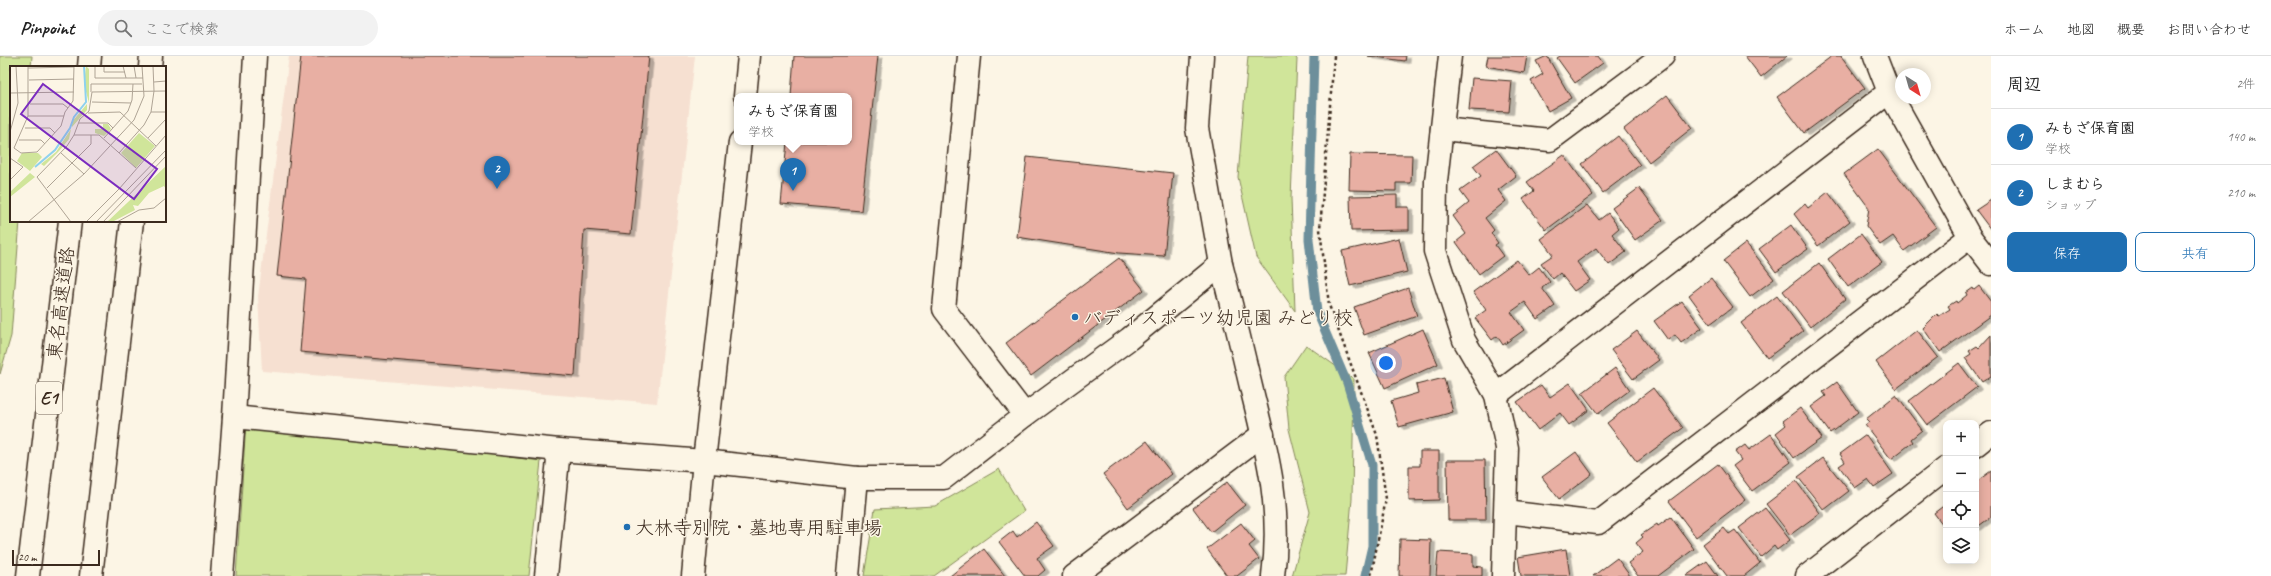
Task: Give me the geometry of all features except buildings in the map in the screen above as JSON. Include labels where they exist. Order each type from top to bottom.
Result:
[{"type":"main road","points":[[89,66],[90,56]]},
{"type":"main road","points":[[150,66],[151,56]]},
{"type":"main road","points":[[222,576],[234,417],[256,56]]},
{"type":"main road","points":[[745,93],[749,56]]},
{"type":"main road","points":[[969,56],[944,309],[1024,415]]},
{"type":"main road","points":[[1202,56],[1197,128],[1221,264],[1263,434],[1275,494],[1278,544],[1273,576]]},
{"type":"main road","points":[[1450,56],[1436,181],[1435,252],[1464,340],[1496,395],[1507,448],[1503,576]]},
{"type":"main road","points":[[1442,129],[1550,140],[1663,56]]},
{"type":"main road","points":[[1875,56],[1889,92],[1970,237],[1991,264]]},
{"type":"main road","points":[[1496,395],[1889,92]]},
{"type":"main road","points":[[693,576],[704,461],[740,145]]},
{"type":"main road","name":"東名高速道路","points":[[28,576],[70,222]]},
{"type":"main road","points":[[91,576],[132,222]]},
{"type":"main road","points":[[1506,512],[1598,523],[1970,237]]},
{"type":"main road","points":[[234,417],[559,450],[704,461],[857,478],[944,478],[1024,415],[1129,339],[1221,264]]},
{"type":"main road","points":[[1979,443],[1991,433]]},
{"type":"main road","points":[[1074,576],[1263,434]]},
{"type":"main road","points":[[546,576],[559,450]]},
{"type":"main road","points":[[1807,576],[1943,470]]},
{"type":"main road","points":[[848,576],[857,478]]},
{"type":"path","points":[[1334,56],[1320,229],[1329,305],[1377,435],[1386,499],[1371,576]]},
{"type":"shaded area","points":[[289,56],[695,56],[657,403],[262,371],[258,297]]},
{"type":"green space","points":[[0,56],[32,56],[31,66],[10,66],[10,222],[20,222],[11,336],[0,374]]},
{"type":"green space","points":[[1248,56],[1294,56],[1297,59],[1291,198],[1295,311],[1256,257],[1238,177]]},
{"type":"green space","points":[[1306,345],[1354,379],[1352,499],[1345,576],[1292,576],[1310,512],[1289,429],[1284,377]]},
{"type":"green space","points":[[246,423],[541,461],[529,576],[236,576]]},
{"type":"green space","points":[[999,469],[1024,511],[934,576],[864,576],[875,509],[935,506]]},
{"type":"waterway","points":[[1314,56],[1309,239],[1317,312],[1347,383],[1372,465],[1372,546],[1365,576]]},
{"type":"place","name":"しまむら","points":[[497,189]]},
{"type":"place","name":"みもざ保育園","points":[[793,191]]},
{"type":"place","name":"バディスポーツ幼児園 みどり校","points":[[1075,317]]},
{"type":"place","name":"大林寺別院・墓地専用駐車場","points":[[627,527]]}]
